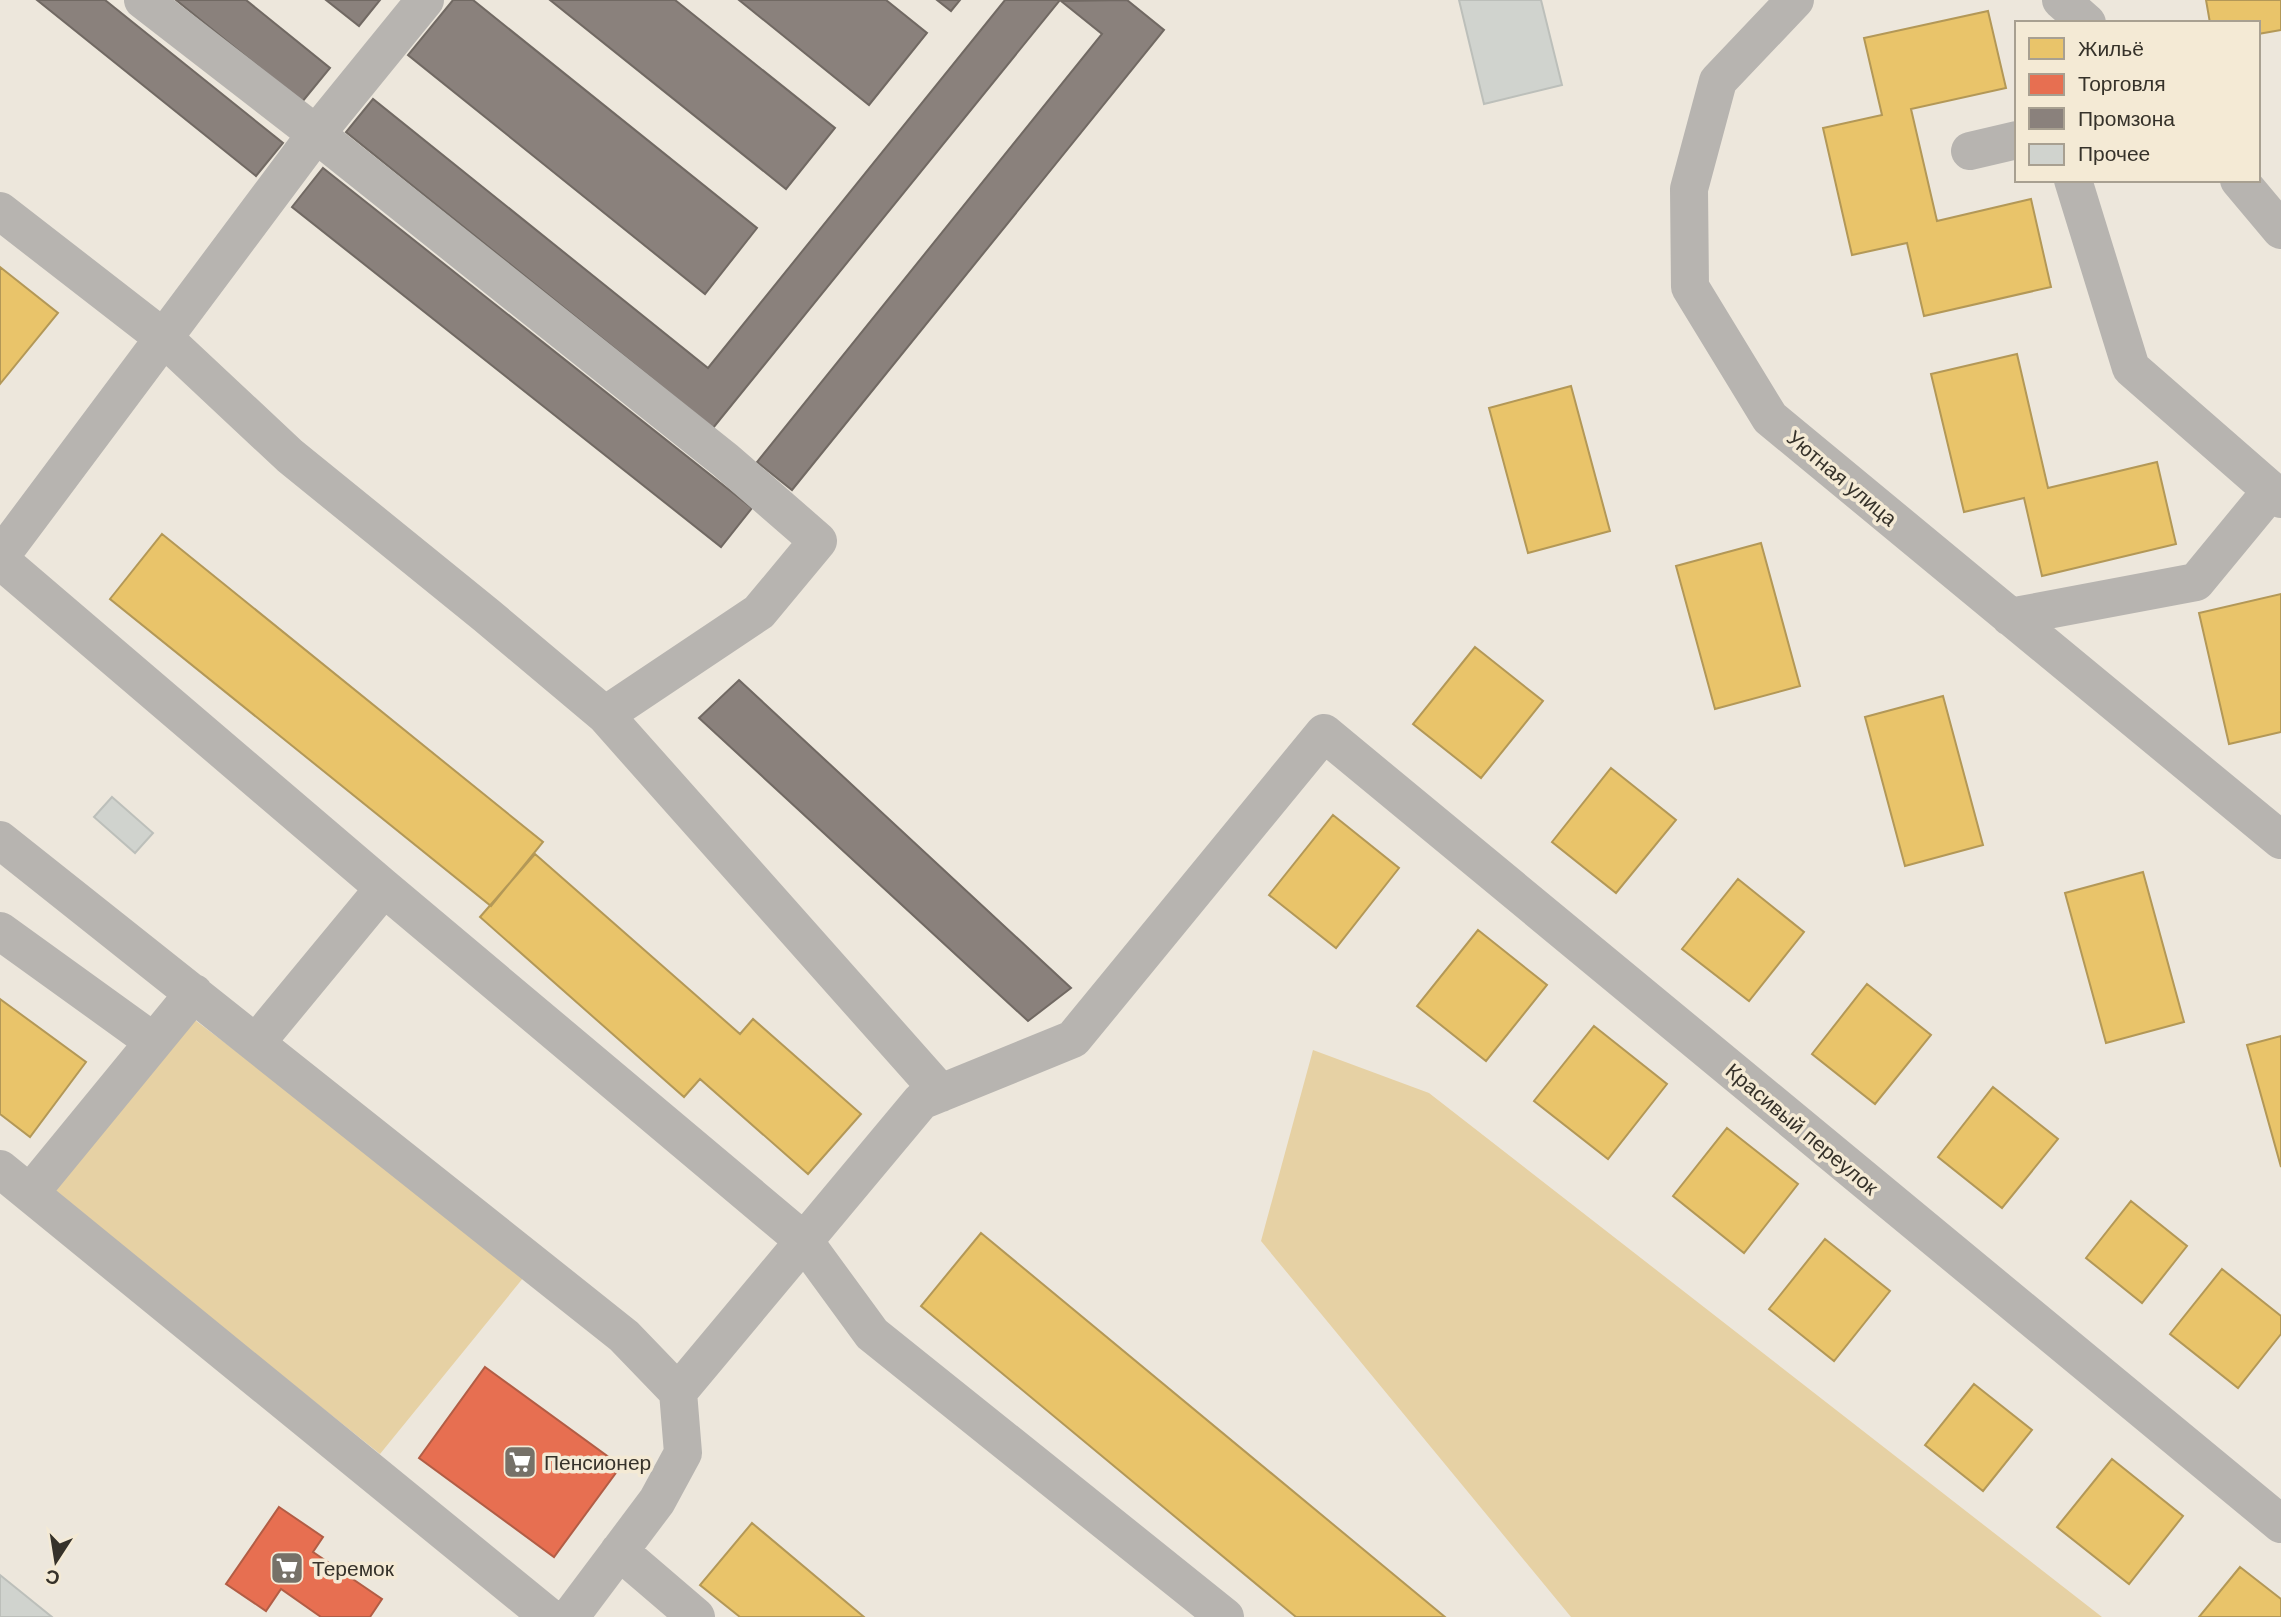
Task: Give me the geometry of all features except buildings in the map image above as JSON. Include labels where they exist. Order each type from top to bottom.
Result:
[{"type":"street","points":[[143,0],[316,134],[725,460],[818,541],[759,612],[605,715]]},
{"type":"street","points":[[425,0],[316,134],[0,559],[384,888],[804,1241],[872,1334],[1225,1617]]},
{"type":"street","name":"Уютная улица","points":[[1795,0],[1718,81],[1689,189],[1690,287],[1770,418],[2281,840]]},
{"type":"street","points":[[2061,0],[2085,21]]},
{"type":"street","points":[[1970,151],[2015,140]]},
{"type":"street","points":[[2010,617],[2196,582],[2276,495],[2131,368],[2074,182]]},
{"type":"street","points":[[2241,182],[2281,230]]},
{"type":"street","points":[[0,211],[165,339],[290,456],[605,715],[941,1093],[921,1101],[678,1392]]},
{"type":"street","name":"Красивый переулок","points":[[941,1093],[1073,1039],[1324,733],[2281,1524]]},
{"type":"street","points":[[0,840],[624,1336],[678,1392],[683,1453],[657,1501],[570,1617]]},
{"type":"street","points":[[256,1043],[384,888]]},
{"type":"street","points":[[0,931],[154,1041]]},
{"type":"street","points":[[30,1193],[194,993]]},
{"type":"street","points":[[0,1170],[549,1617]]},
{"type":"street","points":[[619,1551],[696,1617]]},
{"type":"shaded area","points":[[187,1014],[528,1272],[380,1454],[51,1191]]},
{"type":"shaded area","points":[[1313,1050],[1429,1093],[2102,1617],[1571,1617],[1261,1241]]},
{"type":"place","name":"Пенсионер","points":[[520,1462]]},
{"type":"place","name":"Теремок","points":[[287,1568]]}]
